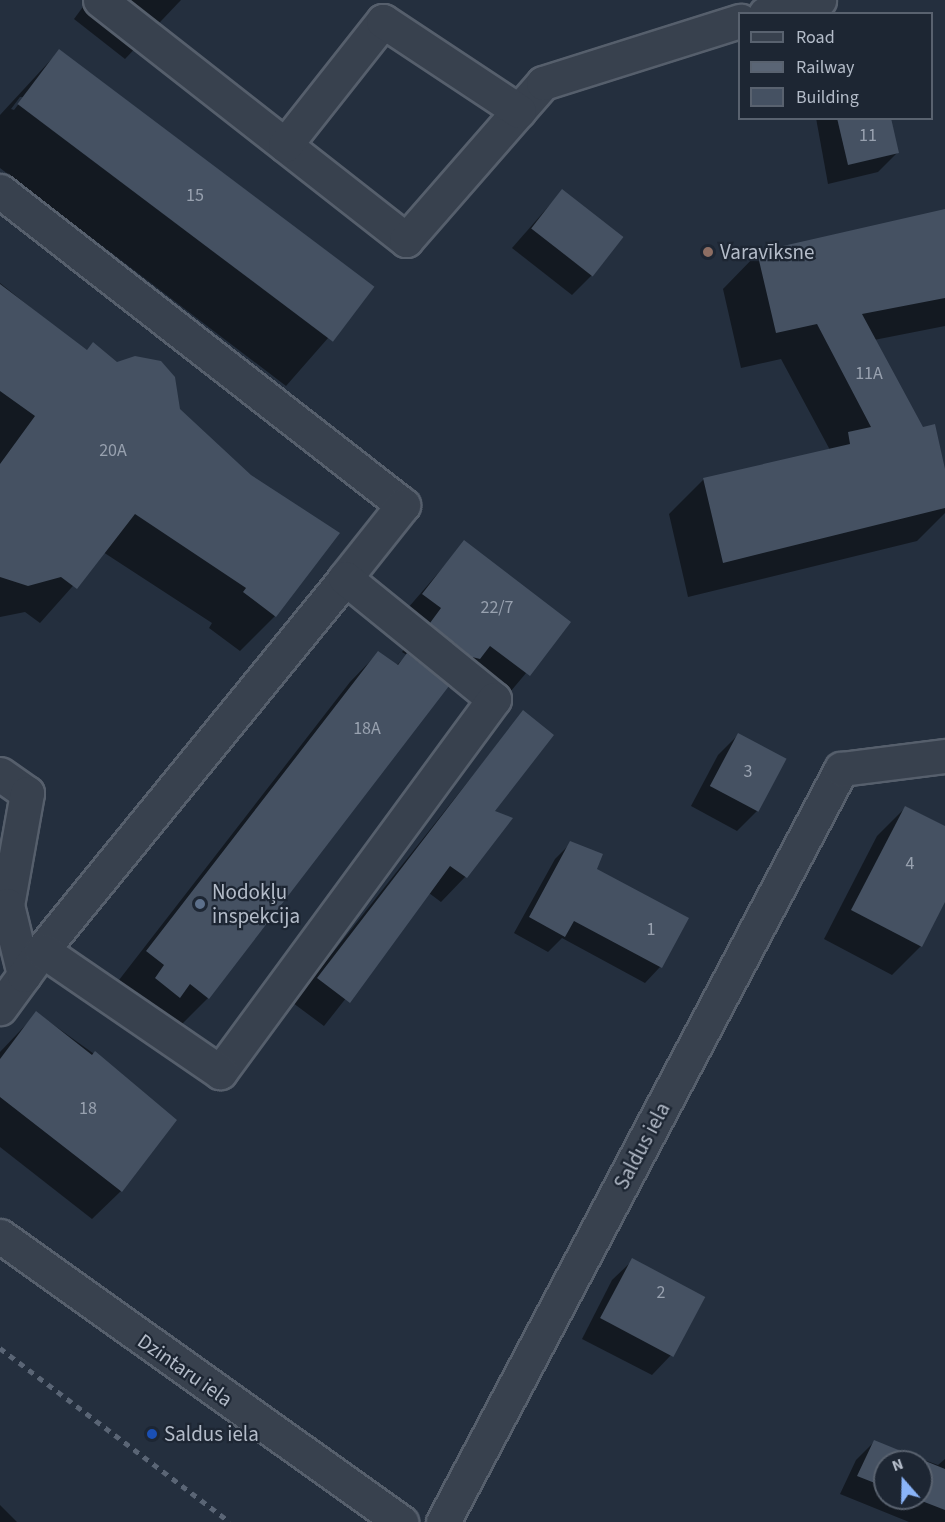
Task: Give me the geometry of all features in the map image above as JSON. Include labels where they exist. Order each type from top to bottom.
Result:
[{"type":"street","points":[[100,0],[406,240],[543,83],[738,22]]},
{"type":"street","points":[[773,12],[819,0]]},
{"type":"street","points":[[285,145],[383,21],[519,111]]},
{"type":"street","points":[[0,191],[403,505],[33,962],[0,1008]]},
{"type":"street","points":[[0,774],[27,793],[4,902],[33,962],[220,1072],[494,699],[345,578]]},
{"type":"street","name":"Saldus iela","points":[[443,1522],[841,769],[945,756]]},
{"type":"street","name":"Dzintaru iela","points":[[4,1246],[401,1522]]},
{"type":"building","points":[[59,49],[374,287],[333,342],[17,104]]},
{"type":"building","points":[[837,120],[891,120],[899,153],[848,165]]},
{"type":"building","points":[[562,189],[623,237],[593,276],[531,228]]},
{"type":"building","points":[[945,209],[945,298],[862,314],[923,427],[935,424],[945,469],[945,508],[723,563],[703,478],[850,444],[848,432],[871,427],[817,324],[776,333],[757,252]]},
{"type":"building","points":[[0,284],[87,350],[93,342],[117,362],[135,356],[161,361],[175,377],[180,409],[251,475],[340,533],[276,617],[243,592],[246,588],[135,514],[77,589],[61,577],[28,586],[0,577],[0,464],[35,416],[0,391]]},
{"type":"building","points":[[464,540],[571,622],[530,676],[490,646],[480,659],[472,657],[430,623],[441,608],[422,594]]},
{"type":"building","points":[[378,651],[398,665],[407,653],[449,686],[209,999],[190,984],[180,998],[155,978],[164,965],[146,951]]},
{"type":"building","points":[[523,710],[554,735],[495,811],[513,818],[467,878],[450,866],[350,1003],[317,978]]},
{"type":"building","points":[[738,733],[787,759],[758,812],[710,786]]},
{"type":"building","points":[[905,806],[945,826],[945,902],[922,947],[851,910]]},
{"type":"building","points":[[570,841],[603,854],[597,869],[689,918],[662,968],[574,921],[565,937],[529,917]]},
{"type":"building","points":[[36,1011],[92,1055],[95,1051],[177,1120],[122,1192],[0,1097],[0,1059]]},
{"type":"building","points":[[632,1258],[705,1297],[673,1357],[600,1318]]},
{"type":"building","points":[[874,1440],[898,1450],[873,1450],[873,1482],[857,1476]]},
{"type":"building","points":[[933,1464],[945,1469],[945,1510],[933,1505]]},
{"type":"railway","points":[[0,1348],[230,1522]]},
{"type":"place","name":"Varavīksne","points":[[708,252]]},
{"type":"place","name":"Nodokļu inspekcija","points":[[200,904]]},
{"type":"place","name":"Saldus iela","points":[[152,1434]]}]
